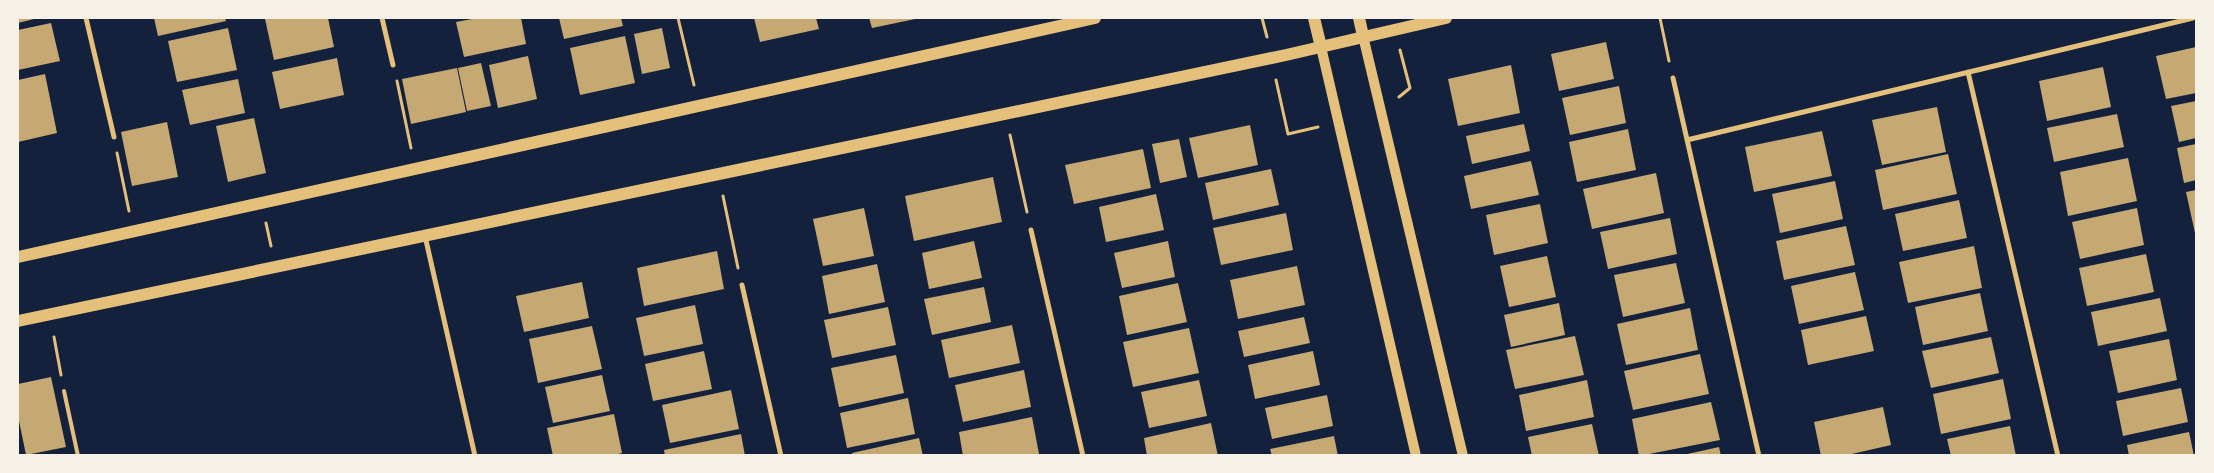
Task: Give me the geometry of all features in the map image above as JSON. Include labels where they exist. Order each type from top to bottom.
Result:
[{"type":"main road","points":[[18,257],[1095,18]]},
{"type":"main road","points":[[1314,18],[1416,456]]},
{"type":"main road","points":[[1359,18],[1463,456]]},
{"type":"main road","points":[[18,320],[1321,47],[1446,18]]},
{"type":"street","points":[[86,18],[114,137]]},
{"type":"street","points":[[382,18],[393,65]]},
{"type":"street","points":[[1687,140],[2193,18]]},
{"type":"street","points":[[1968,72],[2058,456]]},
{"type":"street","points":[[1673,78],[1759,456]]},
{"type":"street","points":[[1031,230],[1083,456]]},
{"type":"street","points":[[425,236],[475,456]]},
{"type":"street","points":[[742,285],[781,456]]},
{"type":"lane","points":[[64,391],[78,456]]},
{"type":"path","points":[[678,18],[698,105]]},
{"type":"path","points":[[1660,18],[1673,78]]},
{"type":"path","points":[[393,65],[416,168]]},
{"type":"path","points":[[1004,113],[1031,230]]},
{"type":"path","points":[[114,137],[134,231]]},
{"type":"path","points":[[718,173],[742,285]]},
{"type":"path","points":[[262,203],[276,266]]},
{"type":"path","points":[[49,314],[64,391]]},
{"type":"building","points":[[18,18],[38,18],[18,23]]},
{"type":"building","points":[[154,18],[225,18],[226,21],[158,36]]},
{"type":"building","points":[[328,18],[334,47],[274,60],[265,19]]},
{"type":"building","points":[[477,18],[521,18],[526,44],[464,57],[456,22]]},
{"type":"building","points":[[559,18],[621,18],[623,26],[564,39]]},
{"type":"building","points":[[754,18],[816,18],[819,29],[760,42]]},
{"type":"building","points":[[869,18],[920,18],[872,28]]},
{"type":"building","points":[[51,23],[60,61],[18,70],[18,30]]},
{"type":"building","points":[[228,28],[237,70],[177,82],[168,41]]},
{"type":"building","points":[[662,28],[670,68],[642,74],[634,34]]},
{"type":"building","points":[[625,36],[635,83],[580,95],[570,48]]},
{"type":"building","points":[[1606,42],[1614,79],[1559,91],[1551,54]]},
{"type":"building","points":[[2196,47],[2196,93],[2166,99],[2156,56]]},
{"type":"building","points":[[528,56],[537,99],[498,108],[489,65]]},
{"type":"building","points":[[337,58],[344,95],[280,109],[272,72]]},
{"type":"building","points":[[481,63],[491,106],[467,111],[458,68]]},
{"type":"building","points":[[1511,65],[1520,113],[1458,126],[1448,79]]},
{"type":"building","points":[[2103,67],[2111,107],[2047,121],[2039,81]]},
{"type":"building","points":[[457,68],[466,112],[411,124],[402,79]]},
{"type":"building","points":[[45,74],[57,133],[18,142],[18,80]]},
{"type":"building","points":[[238,79],[245,113],[190,125],[182,90]]},
{"type":"building","points":[[1619,86],[1626,123],[1570,135],[1562,98]]},
{"type":"building","points":[[2196,101],[2196,138],[2179,142],[2171,106]]},
{"type":"building","points":[[1937,107],[1946,152],[1882,165],[1872,120]]},
{"type":"building","points":[[2117,114],[2124,147],[2054,162],[2047,128]]},
{"type":"building","points":[[254,118],[266,173],[228,182],[216,126]]},
{"type":"building","points":[[167,122],[178,177],[132,186],[121,132]]},
{"type":"building","points":[[1524,124],[1530,151],[1472,164],[1466,136]]},
{"type":"building","points":[[1250,125],[1258,165],[1198,178],[1189,138]]},
{"type":"building","points":[[1628,129],[1636,170],[1577,182],[1569,142]]},
{"type":"building","points":[[1822,131],[1832,176],[1754,192],[1745,147]]},
{"type":"building","points":[[1179,139],[1187,177],[1160,183],[1152,144]]},
{"type":"building","points":[[2196,144],[2196,180],[2184,183],[2177,148]]},
{"type":"building","points":[[1143,149],[1151,188],[1074,204],[1065,165]]},
{"type":"building","points":[[1948,154],[1957,194],[1883,210],[1875,170]]},
{"type":"building","points":[[2128,158],[2137,201],[2068,216],[2060,172]]},
{"type":"building","points":[[1531,161],[1539,195],[1471,209],[1464,176]]},
{"type":"building","points":[[1271,169],[1279,205],[1213,220],[1205,183]]},
{"type":"building","points":[[1656,173],[1664,213],[1592,229],[1583,189]]},
{"type":"building","points":[[993,177],[1002,222],[914,241],[905,196]]},
{"type":"building","points":[[1835,181],[1843,219],[1780,233],[1772,194]]},
{"type":"building","points":[[2196,190],[2196,233],[2195,233],[2186,192]]},
{"type":"building","points":[[1156,194],[1164,230],[1106,242],[1099,207]]},
{"type":"building","points":[[1959,200],[1967,238],[1903,251],[1895,214]]},
{"type":"building","points":[[1540,204],[1548,243],[1494,255],[1486,215]]},
{"type":"building","points":[[864,208],[874,256],[823,266],[813,219]]},
{"type":"building","points":[[2137,208],[2144,245],[2080,259],[2072,222]]},
{"type":"building","points":[[1286,213],[1293,250],[1221,265],[1213,228]]},
{"type":"building","points":[[1670,218],[1677,254],[1608,269],[1600,232]]},
{"type":"building","points":[[1846,226],[1855,265],[1784,280],[1776,241]]},
{"type":"building","points":[[974,241],[982,278],[929,289],[922,253]]},
{"type":"building","points":[[1168,241],[1175,277],[1122,288],[1114,253]]},
{"type":"building","points":[[1974,246],[1982,288],[1908,303],[1899,262]]},
{"type":"building","points":[[717,251],[724,289],[644,306],[637,268]]},
{"type":"building","points":[[2146,254],[2154,292],[2087,306],[2079,268]]},
{"type":"building","points":[[1547,256],[1556,297],[1509,307],[1500,266]]},
{"type":"building","points":[[1676,263],[1685,303],[1623,317],[1614,275]]},
{"type":"building","points":[[877,264],[885,302],[829,314],[822,276]]},
{"type":"building","points":[[1297,266],[1305,305],[1238,319],[1230,280]]},
{"type":"building","points":[[1855,272],[1864,310],[1799,324],[1791,286]]},
{"type":"building","points":[[582,282],[589,318],[524,332],[516,296]]},
{"type":"building","points":[[1178,283],[1187,322],[1127,335],[1119,296]]},
{"type":"building","points":[[984,287],[991,322],[932,335],[924,299]]},
{"type":"building","points":[[1980,293],[1988,331],[1923,345],[1915,307]]},
{"type":"building","points":[[2160,298],[2167,331],[2098,346],[2091,312]]},
{"type":"building","points":[[1559,303],[1565,335],[1511,347],[1504,315]]},
{"type":"building","points":[[695,305],[703,344],[644,356],[636,318]]},
{"type":"building","points":[[888,307],[896,345],[832,358],[824,320]]},
{"type":"building","points":[[1690,308],[1698,350],[1626,365],[1617,324]]},
{"type":"building","points":[[1866,316],[1874,351],[1808,365],[1801,330]]},
{"type":"building","points":[[1304,317],[1310,343],[1244,357],[1238,331]]},
{"type":"building","points":[[1012,325],[1020,363],[949,378],[941,340]]},
{"type":"building","points":[[592,326],[602,369],[538,383],[529,339]]},
{"type":"building","points":[[1189,328],[1199,373],[1133,387],[1123,342]]},
{"type":"building","points":[[1575,336],[1584,375],[1515,389],[1506,350]]},
{"type":"building","points":[[1991,337],[1999,373],[1931,388],[1922,351]]},
{"type":"building","points":[[2169,339],[2177,380],[2118,393],[2109,351]]},
{"type":"building","points":[[704,351],[712,389],[653,401],[645,364]]},
{"type":"building","points":[[1313,351],[1320,385],[1255,399],[1248,365]]},
{"type":"building","points":[[1700,354],[1709,394],[1633,410],[1624,371]]},
{"type":"building","points":[[896,355],[904,393],[839,407],[831,368]]},
{"type":"building","points":[[1024,370],[1031,407],[963,422],[955,385]]},
{"type":"building","points":[[602,375],[610,411],[553,423],[545,387]]},
{"type":"building","points":[[51,377],[66,447],[26,455],[18,416],[18,384]]},
{"type":"building","points":[[2003,379],[2011,419],[1941,434],[1933,394]]},
{"type":"building","points":[[1199,380],[1207,416],[1149,428],[1141,392]]},
{"type":"building","points":[[1587,380],[1594,417],[1526,431],[1519,395]]},
{"type":"building","points":[[2181,388],[2188,422],[2123,436],[2116,401]]},
{"type":"building","points":[[731,390],[739,429],[670,443],[662,405]]},
{"type":"building","points":[[1327,395],[1333,426],[1272,439],[1265,408]]},
{"type":"building","points":[[908,398],[915,434],[847,448],[840,413]]},
{"type":"building","points":[[1711,402],[1720,440],[1639,456],[1632,419]]},
{"type":"building","points":[[1883,407],[1891,445],[1843,456],[1821,456],[1814,422]]},
{"type":"building","points":[[614,414],[622,453],[611,456],[553,456],[547,428]]},
{"type":"building","points":[[1032,417],[1039,454],[963,456],[959,432]]},
{"type":"building","points":[[1211,423],[1218,456],[1147,456],[1144,438]]},
{"type":"building","points":[[1592,424],[1599,456],[1532,456],[1528,437]]},
{"type":"building","points":[[2010,426],[2016,456],[1951,456],[1947,439]]},
{"type":"building","points":[[2189,432],[2194,456],[2129,456],[2127,445]]},
{"type":"building","points":[[741,434],[745,456],[665,456],[664,450]]},
{"type":"building","points":[[1334,436],[1338,456],[1272,456],[1270,449]]},
{"type":"building","points":[[919,438],[923,456],[852,456],[852,453]]},
{"type":"building","points":[[1719,447],[1721,456],[1683,456],[1683,455]]}]
